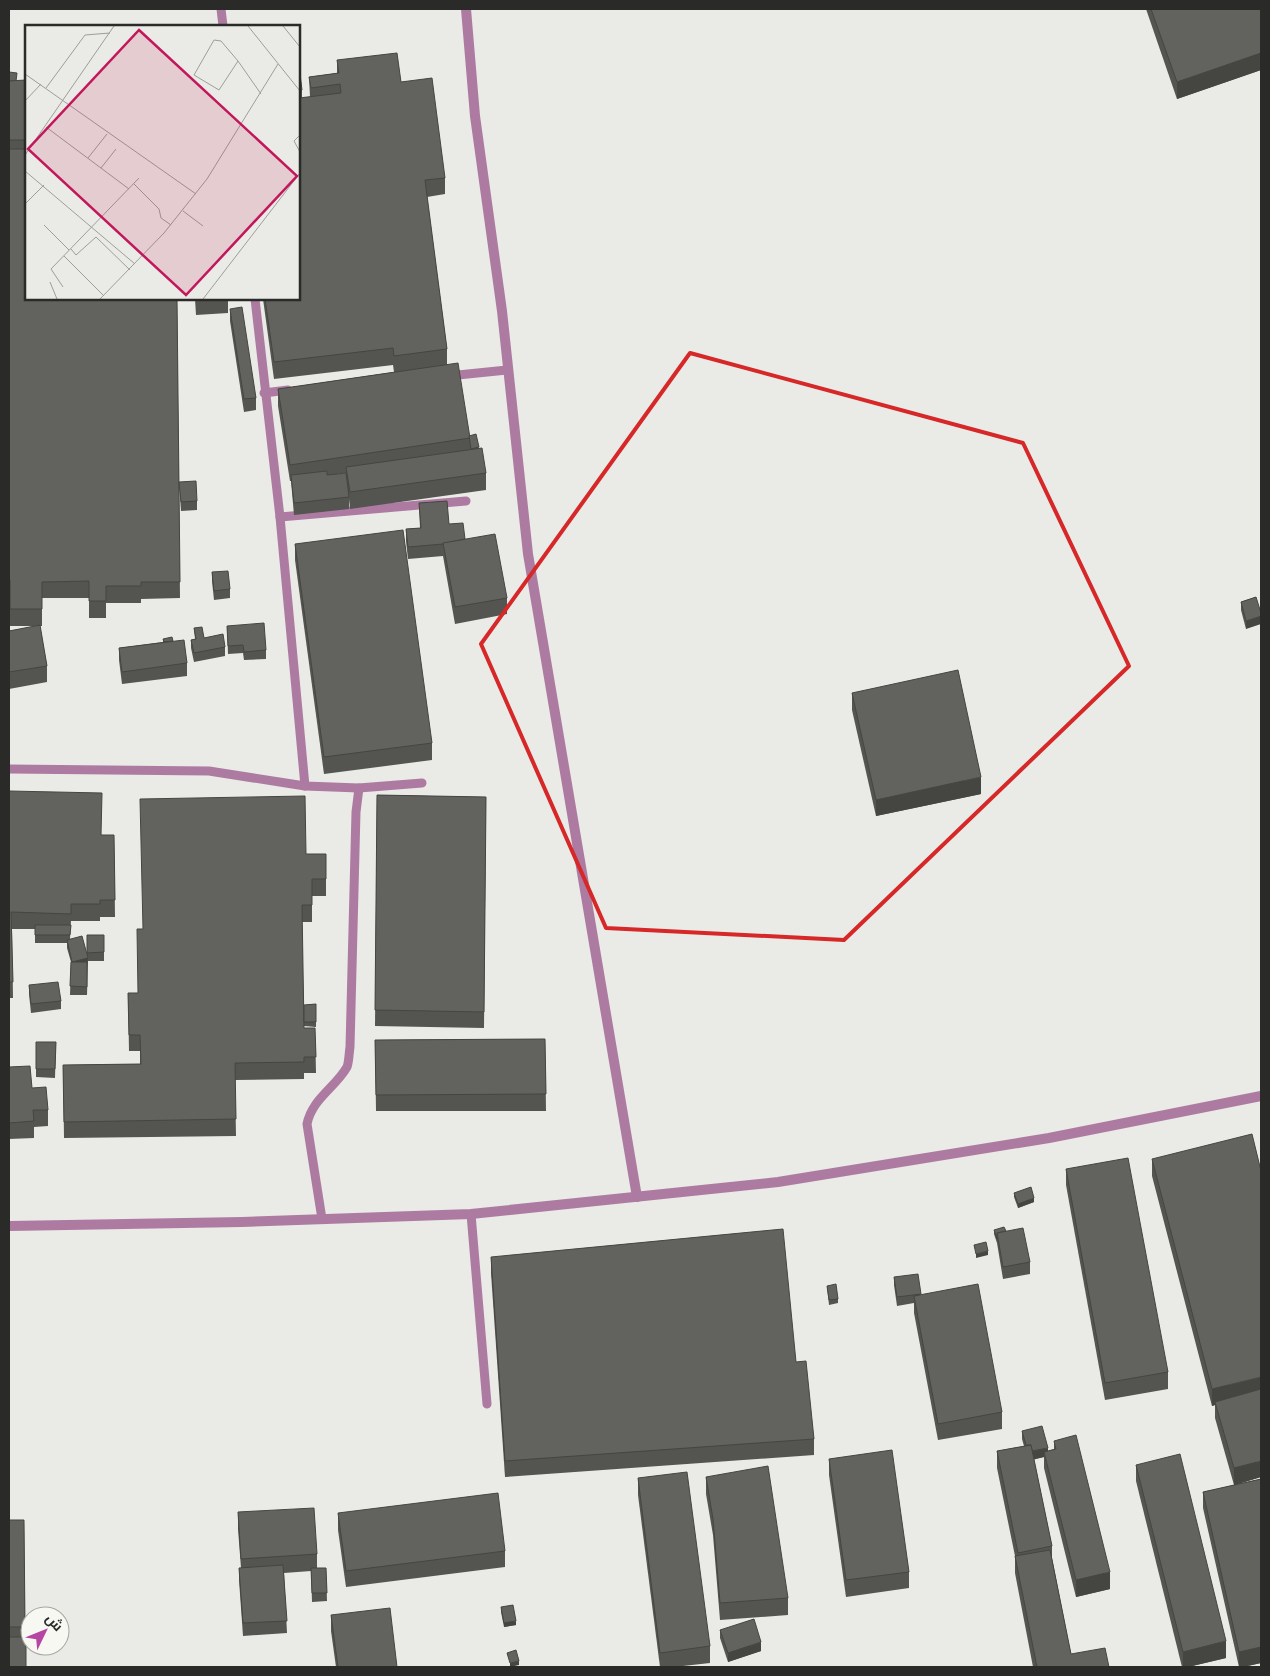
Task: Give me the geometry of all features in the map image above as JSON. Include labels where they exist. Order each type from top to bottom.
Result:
[{"type":"street","points":[[466,9],[475,116],[502,311],[528,554],[637,1197]]},
{"type":"street","points":[[9,1226],[242,1222],[471,1214],[637,1197],[778,1182],[1049,1138],[1261,1096]]},
{"type":"lane","points":[[221,9],[223,25]]},
{"type":"lane","points":[[255,300],[264,393],[280,517],[305,786]]},
{"type":"lane","points":[[440,376],[507,370]]},
{"type":"lane","points":[[264,393],[293,390]]},
{"type":"lane","points":[[280,517],[466,501]]},
{"type":"lane","points":[[9,769],[209,771],[305,786],[359,788],[422,783]]},
{"type":"lane","points":[[322,1219],[307,1124],[309,1114],[316,1103],[347,1066],[350,1038],[356,812],[359,788]]},
{"type":"lane","points":[[471,1214],[487,1404]]},
{"type":"highlighted area","points":[[690,353],[1023,443],[1129,666],[844,940],[606,928],[481,644]]},
{"type":"building","points":[[1151,9],[1261,9],[1261,53],[1177,82]]},
{"type":"building","points":[[397,53],[401,82],[432,78],[445,178],[425,180],[447,349],[394,356],[393,348],[274,362],[265,300],[300,300],[300,98],[341,93],[340,84],[311,88],[309,77],[339,73],[337,60]]},
{"type":"building","points":[[9,72],[17,73],[16,81],[9,81]]},
{"type":"building","points":[[300,74],[302,90],[300,91]]},
{"type":"building","points":[[25,80],[25,140],[9,140],[9,81]]},
{"type":"building","points":[[9,149],[25,149],[25,300],[177,300],[180,582],[141,582],[141,586],[106,586],[106,601],[89,601],[89,581],[42,582],[42,609],[10,609]]},
{"type":"building","points":[[242,307],[256,398],[244,399],[230,309]]},
{"type":"building","points":[[458,363],[470,438],[290,465],[278,389]]},
{"type":"building","points":[[476,434],[479,447],[471,449],[469,436]]},
{"type":"building","points":[[482,448],[486,473],[350,492],[346,467]]},
{"type":"building","points":[[327,471],[327,475],[346,473],[349,497],[294,503],[291,475]]},
{"type":"building","points":[[196,481],[197,501],[181,502],[179,482]]},
{"type":"building","points":[[447,501],[449,524],[463,523],[465,539],[443,544],[408,547],[406,529],[421,528],[419,503]]},
{"type":"building","points":[[403,530],[432,743],[324,757],[295,544]]},
{"type":"building","points":[[495,534],[507,598],[455,607],[443,543]]},
{"type":"building","points":[[228,571],[230,589],[214,591],[212,572]]},
{"type":"building","points":[[1256,597],[1261,616],[1246,621],[1241,602]]},
{"type":"building","points":[[264,623],[266,650],[244,652],[243,645],[228,646],[227,626]]},
{"type":"building","points":[[40,625],[47,666],[9,672],[9,631]]},
{"type":"building","points":[[202,627],[204,638],[223,634],[225,647],[194,653],[191,640],[196,639],[194,628]]},
{"type":"building","points":[[172,637],[173,641],[164,642],[163,639]]},
{"type":"building","points":[[184,640],[187,663],[122,672],[119,648]]},
{"type":"building","points":[[958,670],[981,777],[876,800],[852,693]]},
{"type":"building","points":[[9,791],[102,793],[101,835],[114,835],[115,900],[100,900],[100,904],[71,904],[71,914],[11,912],[13,982],[9,982]]},
{"type":"building","points":[[377,795],[486,797],[484,1012],[375,1010]]},
{"type":"building","points":[[305,796],[306,854],[326,854],[326,879],[312,879],[312,905],[302,905],[304,1028],[315,1028],[316,1057],[304,1057],[304,1062],[235,1063],[236,1119],[64,1122],[63,1065],[141,1064],[140,1035],[129,1035],[128,993],[138,993],[137,929],[143,929],[140,799]]},
{"type":"building","points":[[35,925],[71,925],[70,935],[35,935]]},
{"type":"building","points":[[87,935],[104,935],[104,952],[87,953]]},
{"type":"building","points":[[82,936],[88,958],[72,962],[67,940]]},
{"type":"building","points":[[71,962],[87,962],[87,987],[70,986]]},
{"type":"building","points":[[58,982],[61,1001],[31,1004],[29,985]]},
{"type":"building","points":[[316,1004],[316,1022],[304,1022],[304,1005]]},
{"type":"building","points":[[545,1039],[546,1094],[376,1095],[375,1040]]},
{"type":"building","points":[[36,1042],[56,1042],[55,1069],[36,1069]]},
{"type":"building","points":[[30,1066],[32,1088],[46,1087],[48,1110],[33,1110],[34,1121],[9,1123],[9,1067]]},
{"type":"building","points":[[1252,1134],[1261,1171],[1261,1377],[1212,1389],[1152,1159]]},
{"type":"building","points":[[1128,1158],[1168,1372],[1105,1383],[1066,1169]]},
{"type":"building","points":[[1031,1187],[1034,1198],[1018,1204],[1014,1193]]},
{"type":"building","points":[[1004,1227],[1006,1231],[997,1233],[997,1239],[994,1230]]},
{"type":"building","points":[[1023,1228],[1030,1262],[1003,1267],[997,1233]]},
{"type":"building","points":[[783,1229],[796,1362],[806,1361],[814,1439],[505,1461],[491,1257]]},
{"type":"building","points":[[986,1242],[988,1251],[976,1254],[974,1245]]},
{"type":"building","points":[[918,1274],[921,1294],[897,1297],[894,1277]]},
{"type":"building","points":[[836,1284],[838,1299],[829,1300],[827,1286]]},
{"type":"building","points":[[978,1284],[1002,1412],[938,1424],[914,1296]]},
{"type":"building","points":[[1261,1389],[1261,1461],[1234,1468],[1215,1402]]},
{"type":"building","points":[[1042,1426],[1048,1448],[1032,1451],[1031,1445],[1026,1445],[1022,1431]]},
{"type":"building","points":[[1076,1435],[1110,1572],[1076,1580],[1044,1452],[1056,1449],[1054,1441]]},
{"type":"building","points":[[1031,1445],[1052,1546],[1018,1553],[997,1451]]},
{"type":"building","points":[[892,1450],[909,1572],[846,1580],[829,1459]]},
{"type":"building","points":[[1180,1454],[1226,1641],[1183,1652],[1136,1465]]},
{"type":"building","points":[[768,1466],[788,1598],[720,1603],[713,1519],[706,1477]]},
{"type":"building","points":[[687,1472],[710,1646],[660,1653],[638,1478]]},
{"type":"building","points":[[1261,1479],[1261,1647],[1239,1652],[1203,1492]]},
{"type":"building","points":[[498,1493],[505,1551],[346,1571],[338,1513]]},
{"type":"building","points":[[314,1508],[317,1554],[241,1559],[238,1512]]},
{"type":"building","points":[[9,1520],[24,1520],[25,1606],[20,1606],[20,1627],[9,1627]]},
{"type":"building","points":[[1050,1550],[1071,1654],[1105,1648],[1109,1667],[1037,1667],[1015,1556]]},
{"type":"building","points":[[283,1565],[287,1621],[243,1623],[239,1568]]},
{"type":"building","points":[[311,1568],[326,1568],[327,1593],[312,1593]]},
{"type":"building","points":[[513,1605],[516,1621],[504,1623],[501,1607]]},
{"type":"building","points":[[390,1608],[397,1667],[338,1667],[331,1615]]},
{"type":"building","points":[[754,1619],[761,1642],[728,1653],[720,1630]]},
{"type":"building","points":[[9,1637],[20,1637],[20,1656],[26,1656],[26,1667],[9,1667]]},
{"type":"building","points":[[516,1650],[519,1661],[510,1663],[507,1653]]}]
